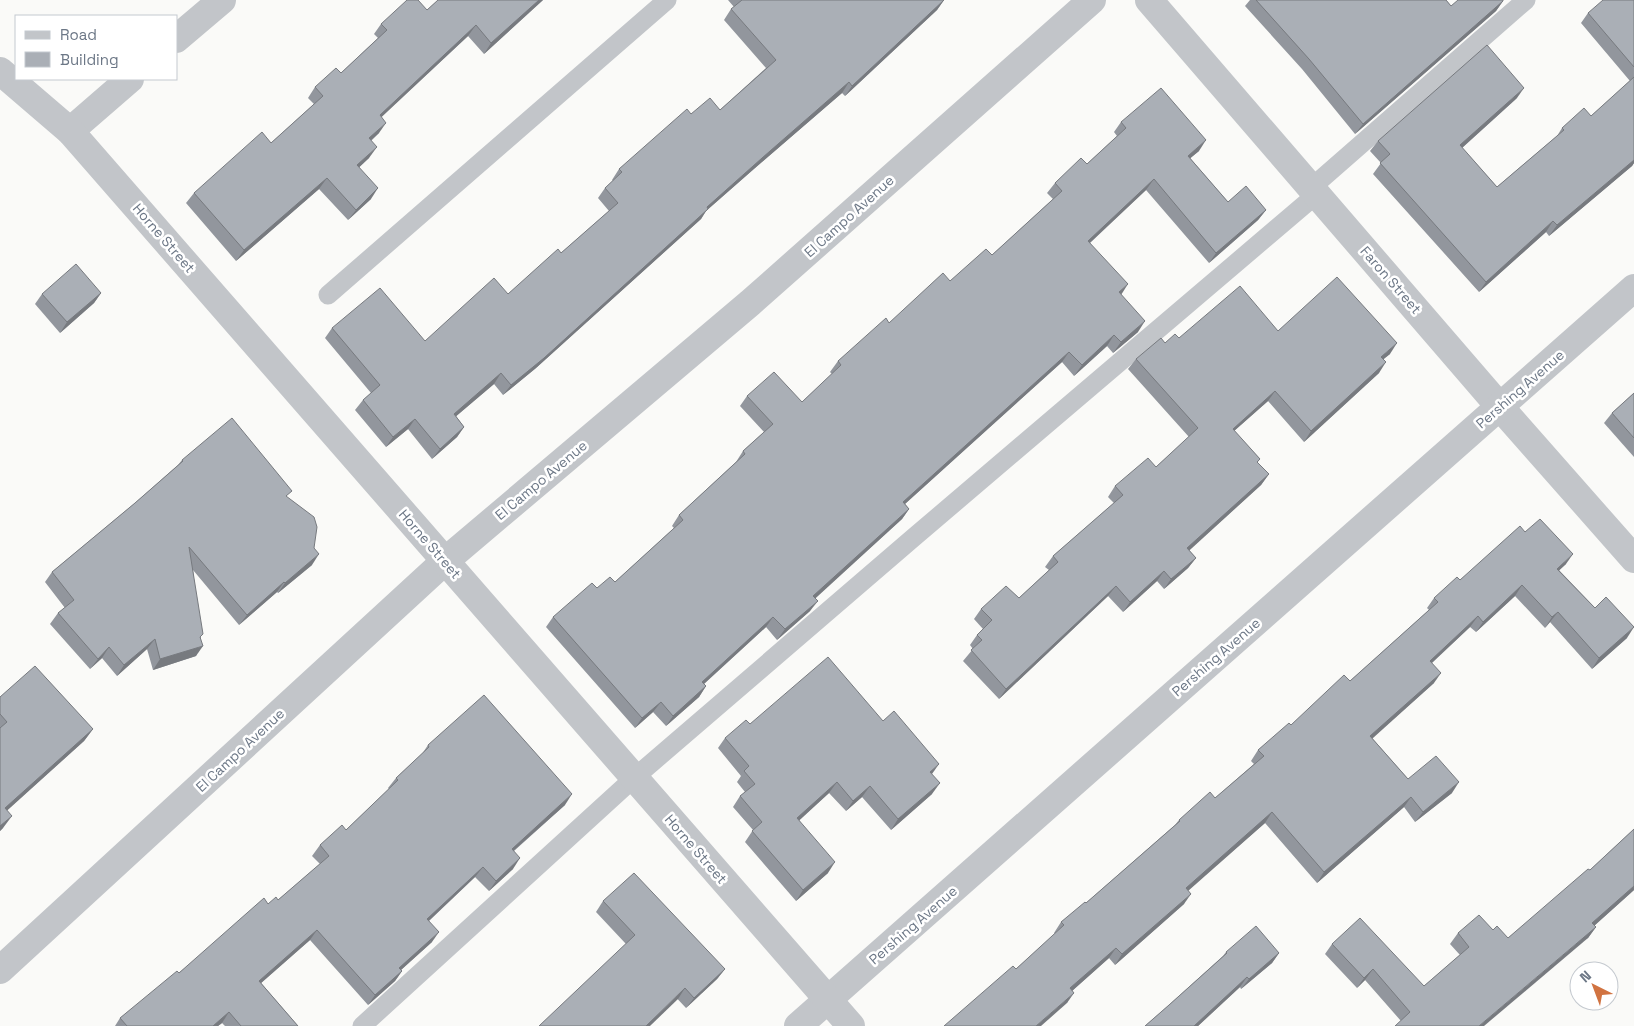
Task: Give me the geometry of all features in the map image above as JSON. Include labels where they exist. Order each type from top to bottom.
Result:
[{"type":"street","points":[[178,37],[222,0]]},
{"type":"street","name":"El Campo Avenue","points":[[0,970],[446,561],[750,303],[1092,0]]},
{"type":"street","name":"Faron Street","points":[[1150,0],[1634,560]]},
{"type":"street","name":"Horne Street","points":[[0,71],[70,131],[851,1026]]},
{"type":"street","points":[[70,131],[129,80]]},
{"type":"street","name":"Pershing Avenue","points":[[798,1026],[1634,288]]},
{"type":"lane","points":[[328,295],[667,0]]},
{"type":"lane","points":[[362,1026],[634,778],[1314,191],[1526,0]]},
{"type":"building","points":[[407,0],[418,0],[427,10],[438,0],[539,0],[491,43],[476,25],[380,115],[386,123],[369,138],[377,147],[357,165],[378,188],[356,210],[327,178],[244,250],[194,193],[262,132],[271,143],[323,96],[315,87],[336,68],[341,73],[387,30],[381,24]]},
{"type":"building","points":[[742,0],[944,0],[852,86],[849,82],[707,207],[708,209],[544,358],[511,385],[501,373],[454,414],[464,427],[440,449],[415,419],[393,437],[363,400],[380,385],[332,328],[380,288],[425,341],[494,278],[508,294],[558,249],[561,253],[618,203],[605,188],[622,172],[619,169],[687,109],[691,114],[710,98],[720,110],[776,60],[731,9]]},
{"type":"building","points":[[1256,0],[1446,0],[1451,6],[1458,0],[1503,1],[1363,124],[1309,59]]},
{"type":"building","points":[[1603,0],[1634,0],[1634,67],[1588,13]]},
{"type":"building","points":[[1487,45],[1524,88],[1460,145],[1497,187],[1564,130],[1562,128],[1584,108],[1591,116],[1634,77],[1634,160],[1557,225],[1553,221],[1486,282],[1380,163],[1390,154],[1378,141]]},
{"type":"building","points":[[1161,88],[1206,140],[1188,156],[1228,202],[1246,186],[1266,210],[1216,253],[1154,179],[1088,241],[1128,284],[1119,292],[1145,321],[1121,342],[1114,335],[1082,365],[1069,352],[903,502],[909,509],[813,596],[818,601],[785,629],[773,617],[702,682],[706,686],[673,716],[661,702],[642,718],[553,617],[592,583],[597,588],[610,577],[615,582],[683,520],[679,515],[745,454],[743,451],[773,424],[747,396],[774,372],[802,402],[841,365],[838,361],[886,318],[889,323],[943,273],[950,281],[986,249],[992,255],[1062,191],[1055,183],[1081,158],[1087,164],[1126,128],[1121,122]]},
{"type":"building","points":[[76,264],[101,293],[67,322],[42,294]]},
{"type":"building","points":[[1337,277],[1397,343],[1381,357],[1386,362],[1311,431],[1275,391],[1233,429],[1260,459],[1257,462],[1269,474],[1187,548],[1196,558],[1171,579],[1164,571],[1130,602],[1116,586],[1006,689],[971,650],[982,640],[977,635],[992,620],[981,609],[1006,586],[1019,598],[1058,562],[1053,556],[1123,495],[1115,486],[1148,458],[1156,467],[1198,428],[1136,359],[1161,338],[1165,343],[1175,334],[1179,338],[1240,286],[1278,331]]},
{"type":"building","points":[[1634,393],[1634,438],[1612,413]]},
{"type":"building","points":[[232,418],[292,491],[286,496],[314,517],[317,527],[314,548],[319,554],[247,615],[189,547],[203,634],[200,637],[203,646],[160,659],[155,639],[124,665],[109,647],[98,659],[58,613],[74,600],[52,572],[135,503]]},
{"type":"building","points":[[1540,519],[1573,554],[1557,569],[1595,608],[1606,597],[1634,627],[1599,658],[1558,612],[1552,617],[1522,585],[1483,622],[1478,616],[1430,661],[1441,673],[1370,736],[1408,779],[1436,756],[1459,782],[1423,812],[1411,797],[1324,872],[1272,812],[1186,888],[1191,894],[1122,954],[1116,948],[1070,988],[1074,993],[1036,1026],[944,1026],[1013,966],[1016,969],[1064,925],[1061,922],[1086,903],[1180,821],[1210,792],[1215,798],[1264,756],[1258,750],[1289,723],[1291,725],[1344,675],[1350,681],[1438,602],[1434,598],[1457,577],[1460,580],[1520,526],[1525,532]]},
{"type":"building","points":[[828,657],[883,721],[894,711],[939,764],[930,772],[940,783],[898,819],[870,786],[853,801],[837,782],[797,818],[835,862],[803,890],[752,831],[762,822],[740,796],[755,784],[744,771],[749,766],[725,738],[746,720],[750,724]]},
{"type":"building","points":[[35,666],[93,729],[5,808],[12,816],[0,826],[0,728],[7,722],[0,714],[0,697]]},
{"type":"building","points":[[484,695],[572,794],[512,849],[520,858],[496,881],[483,867],[427,919],[439,932],[399,968],[402,971],[375,995],[317,930],[259,981],[298,1026],[241,1026],[229,1012],[213,1026],[127,1026],[120,1018],[177,971],[179,973],[264,898],[268,904],[276,897],[278,900],[329,856],[320,845],[342,825],[346,830],[398,780],[396,778],[429,747],[428,745]]},
{"type":"building","points":[[1634,829],[1634,886],[1592,923],[1596,927],[1479,1026],[1395,1026],[1410,1012],[1373,969],[1364,978],[1332,944],[1360,918],[1424,986],[1469,947],[1458,933],[1479,915],[1493,930],[1497,926],[1508,938],[1588,869],[1590,870]]},
{"type":"building","points":[[634,873],[725,969],[694,998],[685,988],[646,1026],[539,1026],[635,935],[603,901]]},
{"type":"building","points":[[1256,926],[1279,953],[1249,979],[1247,977],[1194,1026],[1145,1026],[1226,952]]}]
